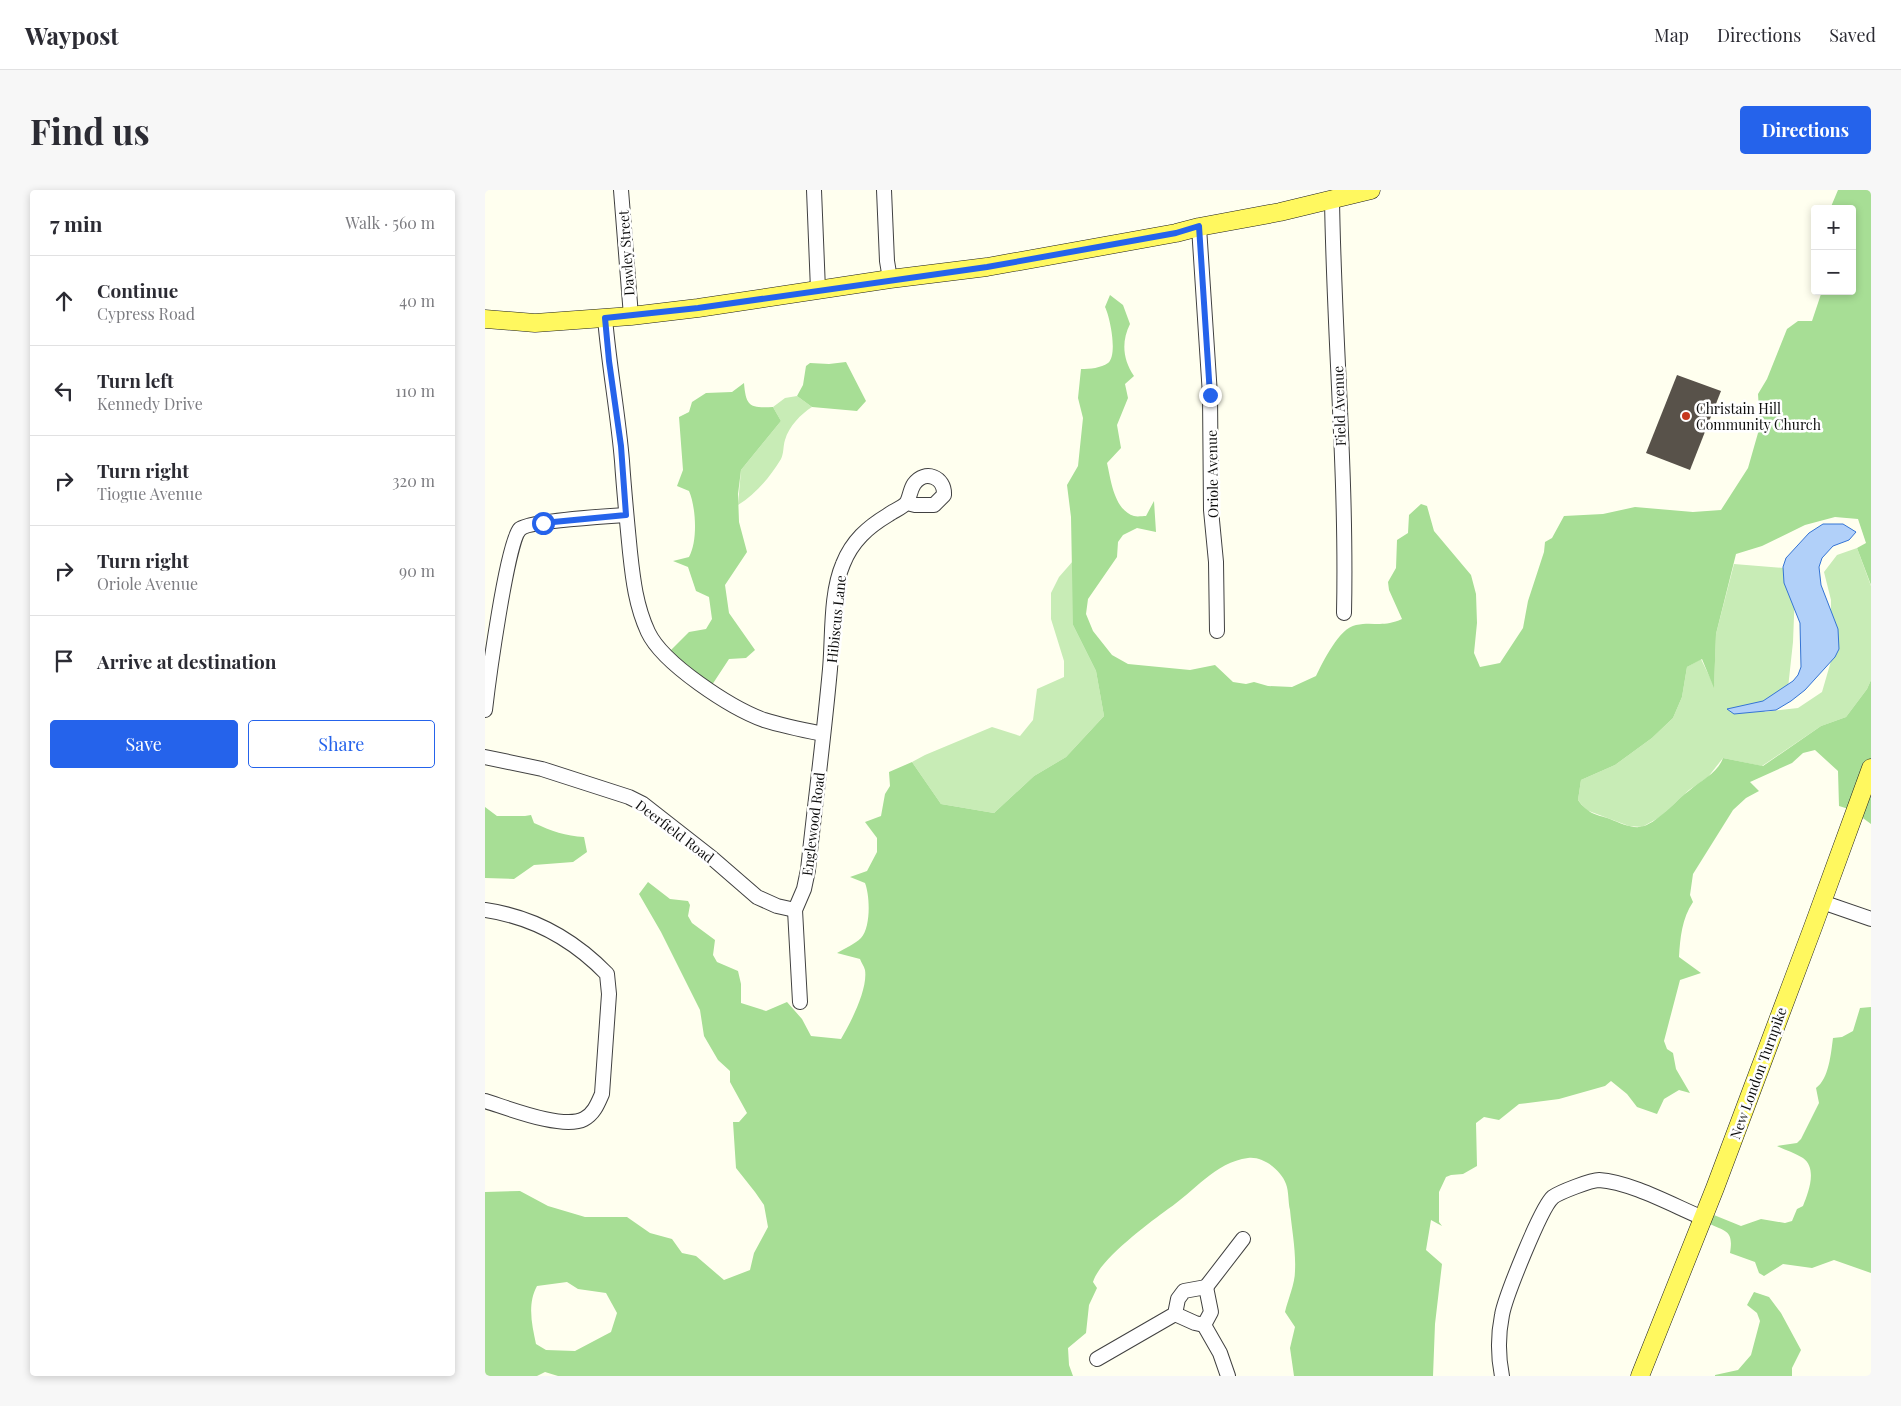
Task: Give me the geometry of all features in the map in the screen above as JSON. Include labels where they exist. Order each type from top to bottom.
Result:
[{"type":"main road","points":[[485,319],[535,323],[631,316],[987,267],[1281,212],[1371,190]]},
{"type":"main road","name":"New London Turnpike","points":[[1640,1376],[1703,1218],[1871,768]]},
{"type":"street","name":"Dawley Street","points":[[621,190],[631,316]]},
{"type":"street","points":[[814,190],[818,290]]},
{"type":"street","points":[[884,190],[887,261],[890,280]]},
{"type":"street","name":"Field Avenue","points":[[1332,199],[1333,268],[1346,539],[1344,613]]},
{"type":"street","name":"Oriole Avenue","points":[[1199,226],[1210,395],[1211,510],[1217,562],[1217,631]]},
{"type":"street","points":[[605,318],[621,446],[635,596],[649,634],[660,650],[678,667],[735,706],[763,719],[823,734]]},
{"type":"street","name":"Hibiscus Lane","points":[[823,734],[836,590],[842,564],[853,544],[868,527],[907,503]]},
{"type":"street","points":[[485,710],[501,600],[513,541],[519,529],[543,523],[626,515]]},
{"type":"street","name":"Englewood Road","points":[[800,1002],[795,910],[804,889],[808,870],[823,734]]},
{"type":"street","name":"Deerfield Road","points":[[485,757],[542,769],[643,804],[712,858],[757,897],[777,906],[795,910]]},
{"type":"street","points":[[1822,902],[1871,919]]},
{"type":"street","points":[[485,910],[505,913],[551,929],[574,945],[607,974],[609,994],[602,1094],[596,1109],[584,1119],[565,1122],[545,1119],[485,1101]]},
{"type":"street","points":[[1502,1376],[1499,1363],[1499,1334],[1502,1314],[1537,1222],[1553,1198],[1575,1187],[1598,1180],[1629,1186],[1703,1218]]},
{"type":"street","points":[[1097,1359],[1175,1314],[1178,1299],[1184,1291],[1206,1287],[1243,1239]]},
{"type":"street","points":[[1204,1325],[1211,1312],[1206,1287]]},
{"type":"street","points":[[1175,1314],[1204,1325],[1220,1353],[1229,1376]]},
{"type":"green space","points":[[1838,190],[1871,190],[1871,585],[1857,548],[1866,543],[1858,519],[1835,517],[1805,525],[1762,546],[1736,554],[1716,634],[1714,688],[1702,659],[1687,667],[1682,697],[1673,718],[1652,738],[1615,765],[1581,780],[1578,800],[1585,808],[1596,814],[1629,826],[1640,827],[1646,825],[1653,822],[1713,772],[1723,758],[1763,766],[1821,726],[1846,717],[1867,689],[1871,680],[1871,824],[1852,810],[1839,806],[1838,771],[1815,750],[1803,753],[1792,763],[1750,782],[1759,791],[1746,798],[1733,810],[1693,874],[1690,895],[1693,902],[1682,928],[1679,957],[1701,973],[1680,980],[1664,1041],[1667,1049],[1673,1053],[1676,1069],[1690,1093],[1679,1090],[1664,1099],[1657,1114],[1637,1107],[1627,1094],[1611,1081],[1605,1086],[1559,1099],[1519,1104],[1499,1120],[1484,1117],[1476,1123],[1477,1166],[1463,1174],[1446,1177],[1439,1192],[1439,1222],[1442,1226],[1431,1220],[1426,1250],[1442,1264],[1435,1324],[1433,1376],[1294,1376],[1290,1348],[1295,1327],[1285,1312],[1295,1276],[1288,1190],[1284,1179],[1271,1165],[1260,1159],[1248,1158],[1225,1165],[1215,1171],[1138,1232],[1105,1263],[1093,1282],[1097,1288],[1089,1305],[1086,1333],[1068,1348],[1069,1365],[1073,1376],[558,1376],[545,1372],[537,1376],[485,1376],[485,1192],[520,1191],[548,1206],[585,1217],[627,1217],[650,1233],[672,1239],[682,1253],[696,1256],[724,1280],[750,1270],[754,1253],[768,1227],[764,1205],[736,1168],[733,1122],[739,1122],[747,1113],[730,1082],[730,1071],[718,1060],[704,1036],[700,1010],[661,932],[639,894],[648,882],[670,899],[688,901],[690,905],[688,916],[692,923],[715,940],[713,955],[717,962],[738,971],[741,984],[741,1003],[766,1011],[787,1002],[802,1019],[811,1036],[841,1039],[858,1005],[865,978],[865,970],[860,959],[837,953],[861,938],[867,927],[869,903],[865,883],[850,877],[867,871],[877,852],[877,838],[865,822],[881,816],[885,794],[890,786],[889,772],[912,762],[941,804],[994,813],[1034,776],[1066,757],[1104,716],[1096,671],[1073,625],[1071,517],[1067,485],[1078,466],[1083,418],[1078,398],[1081,369],[1105,365],[1111,359],[1113,344],[1111,327],[1105,307],[1110,295],[1123,305],[1130,324],[1124,344],[1127,364],[1134,376],[1125,384],[1128,398],[1117,425],[1121,448],[1107,463],[1115,494],[1122,508],[1127,513],[1135,516],[1146,516],[1154,501],[1156,532],[1137,528],[1123,535],[1118,542],[1117,557],[1088,599],[1086,614],[1093,631],[1112,655],[1128,664],[1190,670],[1215,665],[1233,682],[1246,684],[1254,682],[1268,686],[1292,687],[1316,676],[1332,646],[1350,627],[1362,624],[1383,624],[1402,619],[1389,590],[1388,582],[1396,568],[1397,540],[1408,533],[1409,515],[1421,504],[1427,506],[1434,531],[1471,575],[1476,594],[1477,623],[1474,653],[1480,667],[1500,663],[1523,628],[1528,601],[1544,552],[1545,542],[1552,538],[1564,516],[1603,514],[1635,507],[1693,512],[1721,510],[1748,468],[1760,426],[1758,394],[1767,379],[1787,329],[1798,321],[1812,321],[1821,295],[1856,295],[1856,205],[1832,205]],"holes":[[[567,1282],[578,1289],[606,1293],[617,1313],[611,1332],[575,1351],[546,1350],[536,1344],[531,1307],[537,1286]]]},
{"type":"green space","points":[[846,362],[866,401],[857,411],[812,407],[797,396],[803,385],[806,366],[810,363],[829,364]]},
{"type":"green space","points":[[744,383],[748,401],[754,406],[773,407],[781,421],[741,470],[738,494],[739,522],[747,552],[725,585],[729,613],[755,650],[746,658],[729,659],[710,688],[666,655],[689,632],[706,629],[712,619],[709,597],[696,591],[688,567],[673,561],[689,557],[695,533],[693,506],[689,491],[677,486],[683,470],[679,417],[689,412],[692,402],[706,393],[732,392]]},
{"type":"green space","points":[[797,396],[812,407],[792,425],[785,440],[782,457],[772,472],[757,490],[738,505],[741,470],[781,421],[773,407],[785,398]]},
{"type":"green space","points":[[1857,548],[1871,586],[1871,680],[1867,689],[1846,717],[1821,726],[1762,766],[1723,758],[1708,777],[1689,790],[1660,817],[1642,827],[1629,826],[1586,810],[1578,800],[1581,780],[1615,765],[1652,738],[1673,718],[1682,697],[1687,667],[1701,659],[1714,686],[1716,634],[1734,564],[1784,568],[1795,591],[1793,642],[1788,688],[1764,712],[1798,708],[1822,692],[1831,661],[1831,600],[1824,572],[1837,555]]},
{"type":"green space","points":[[1073,561],[1073,625],[1096,671],[1104,716],[1066,757],[1034,776],[994,813],[941,804],[912,762],[992,727],[1020,736],[1033,720],[1037,689],[1064,677],[1064,661],[1051,619],[1051,593],[1059,577]]},
{"type":"green space","points":[[485,807],[497,816],[531,815],[534,823],[546,828],[584,837],[587,852],[573,862],[534,865],[514,879],[485,878]]},
{"type":"green space","points":[[1871,1007],[1871,1273],[1834,1260],[1812,1268],[1783,1264],[1764,1276],[1759,1273],[1755,1262],[1730,1253],[1731,1239],[1729,1235],[1727,1232],[1706,1222],[1709,1213],[1741,1226],[1761,1219],[1785,1223],[1792,1221],[1797,1209],[1803,1206],[1807,1195],[1811,1181],[1810,1168],[1803,1158],[1777,1146],[1797,1143],[1801,1139],[1819,1103],[1816,1088],[1827,1072],[1833,1038],[1842,1037],[1853,1031],[1860,1008]]},
{"type":"green space","points":[[1754,1292],[1769,1297],[1781,1313],[1801,1350],[1792,1368],[1792,1376],[1715,1376],[1738,1370],[1751,1355],[1760,1321],[1757,1313],[1747,1305]]},
{"type":"water","points":[[1823,524],[1843,524],[1856,532],[1849,540],[1833,546],[1822,558],[1819,567],[1821,585],[1838,629],[1839,649],[1835,657],[1805,690],[1791,701],[1776,710],[1734,714],[1727,709],[1763,701],[1793,681],[1798,675],[1801,667],[1800,623],[1784,583],[1783,567],[1786,558],[1809,533]]},
{"type":"building","name":"Christain Hill Community Church","points":[[1677,375],[1721,391],[1690,470],[1646,453]]},
{"type":"place","name":"Christain Hill Community Church","points":[[1686,416]]},
{"type":"route","points":[[543,523],[626,515],[621,446],[605,318],[698,308],[987,267],[1176,233],[1199,226],[1210,395]]}]
